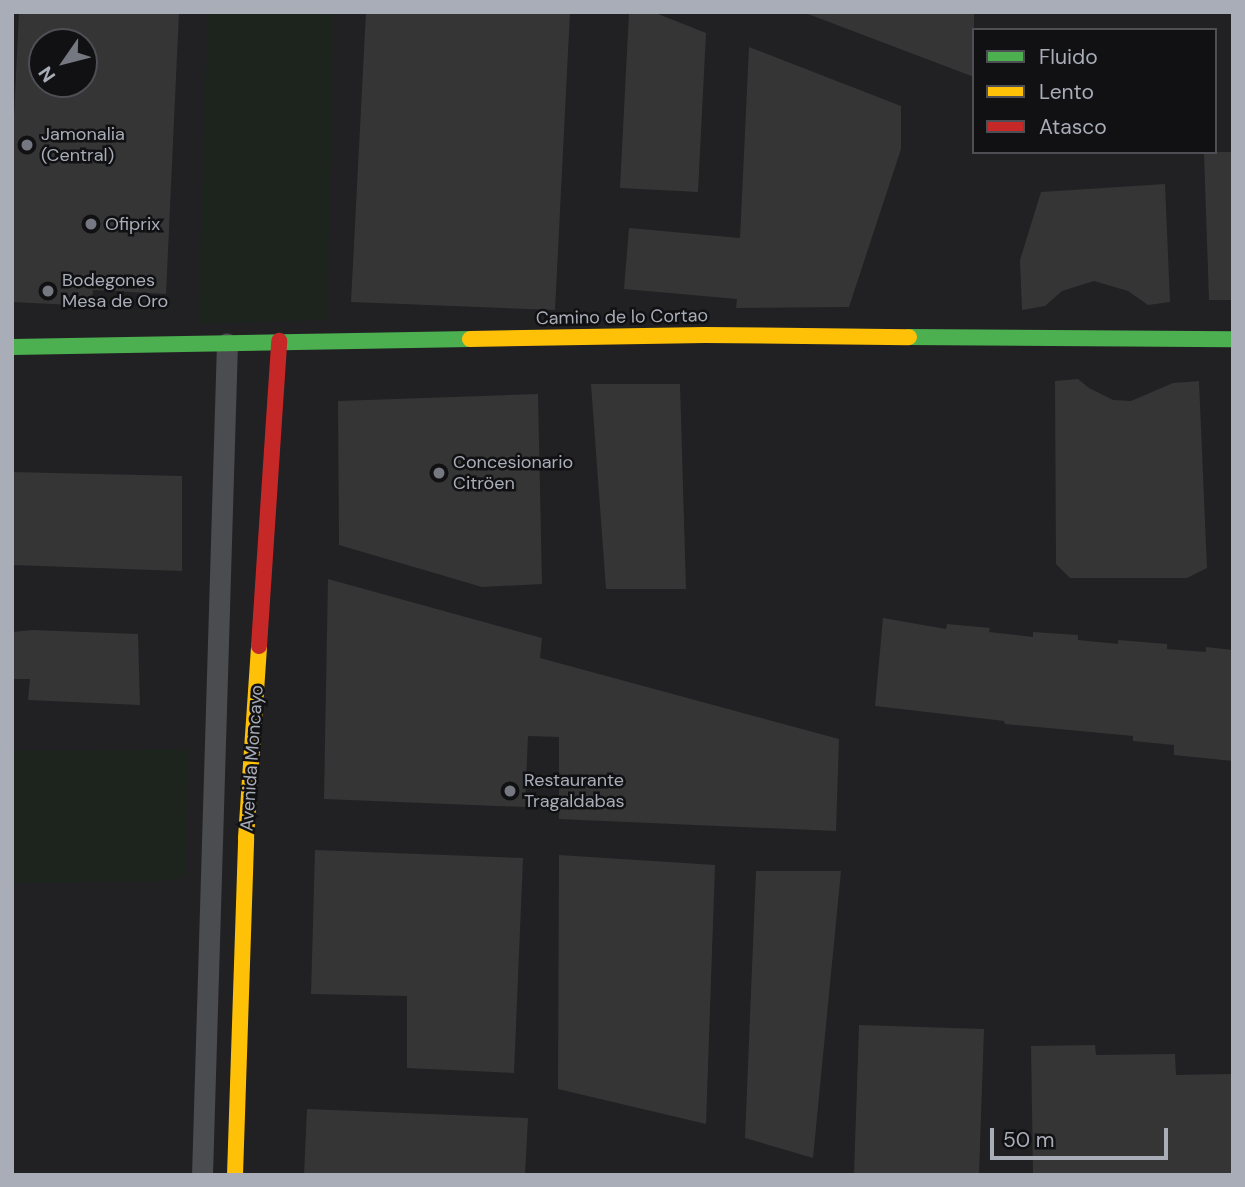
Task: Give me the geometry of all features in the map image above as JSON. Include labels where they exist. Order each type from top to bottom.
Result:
[{"type":"street","name":"Camino de lo Cortao","points":[[12,347],[705,335],[1233,339]]},
{"type":"street","name":"Avenida Moncayo","points":[[235,1175],[247,816],[279,341]]},
{"type":"street","name":"Avenida Moncayo","points":[[202,1175],[227,343]]},
{"type":"street","points":[[214,812],[247,816]]},
{"type":"shaded area","points":[[12,12],[1233,12],[1233,1175],[12,1175]]},
{"type":"shaded area","points":[[208,12],[334,12],[327,320],[198,324]]},
{"type":"shaded area","points":[[187,749],[186,877],[156,882],[12,883],[12,751]]},
{"type":"building","name":"Ofiprix","points":[[19,12],[179,12],[166,294],[93,290],[92,306],[12,302],[12,158]]},
{"type":"building","points":[[366,12],[570,12],[555,310],[351,302]]},
{"type":"building","points":[[629,12],[653,12],[706,33],[698,192],[620,188]]},
{"type":"building","points":[[974,12],[972,76],[808,14]]},
{"type":"building","points":[[749,47],[901,106],[901,149],[849,307],[736,308],[737,299],[624,289],[629,228],[740,238]]},
{"type":"building","points":[[1233,152],[1233,300],[1209,300],[1204,154]]},
{"type":"building","points":[[1165,184],[1170,302],[1148,305],[1128,291],[1094,281],[1062,291],[1045,306],[1022,310],[1020,260],[1041,192]]},
{"type":"building","points":[[1078,379],[1113,400],[1131,401],[1173,383],[1199,381],[1207,568],[1187,578],[1070,578],[1056,564],[1055,381]]},
{"type":"building","points":[[591,384],[680,384],[686,589],[606,589]]},
{"type":"building","name":"Concesionario Citröen","points":[[538,394],[542,584],[482,587],[339,545],[338,401]]},
{"type":"building","points":[[12,472],[182,476],[182,571],[12,565]]},
{"type":"building","points":[[328,579],[542,638],[540,658],[839,739],[836,831],[559,819],[559,737],[528,736],[525,807],[324,799]]},
{"type":"building","points":[[883,618],[946,629],[947,624],[990,628],[989,632],[1033,637],[1033,632],[1078,635],[1078,640],[1118,644],[1118,640],[1167,644],[1167,649],[1206,652],[1206,647],[1233,650],[1233,761],[1174,755],[1174,745],[1133,741],[1133,736],[1005,724],[1004,721],[875,706]]},
{"type":"building","points":[[33,630],[138,634],[140,705],[28,700],[30,679],[12,679],[12,632]]},
{"type":"building","points":[[315,850],[523,858],[514,1073],[407,1068],[407,996],[311,994]]},
{"type":"building","points":[[559,855],[715,865],[706,1124],[558,1089]]},
{"type":"building","points":[[756,871],[841,871],[813,1158],[745,1138]]},
{"type":"building","points":[[859,1025],[984,1029],[979,1175],[854,1175]]},
{"type":"building","points":[[1095,1045],[1096,1055],[1175,1054],[1176,1075],[1233,1074],[1233,1175],[1033,1175],[1031,1046]]},
{"type":"building","points":[[307,1109],[528,1118],[525,1175],[304,1175]]},
{"type":"traffic: fast","points":[[909,337],[1233,339]]},
{"type":"traffic: fast","points":[[12,347],[470,339]]},
{"type":"traffic: slow","points":[[470,339],[705,335],[909,337]]},
{"type":"traffic: slow","points":[[235,1175],[246,838],[259,646]]},
{"type":"traffic: jam","points":[[259,646],[279,341]]},
{"type":"place","name":"Jamonalia (Central)","points":[[27,145]]},
{"type":"place","name":"Ofiprix","points":[[91,224]]},
{"type":"place","name":"Bodegones Mesa de Oro","points":[[48,291]]},
{"type":"place","name":"Concesionario Citröen","points":[[439,473]]},
{"type":"place","name":"Restaurante Tragaldabas","points":[[510,791]]}]
